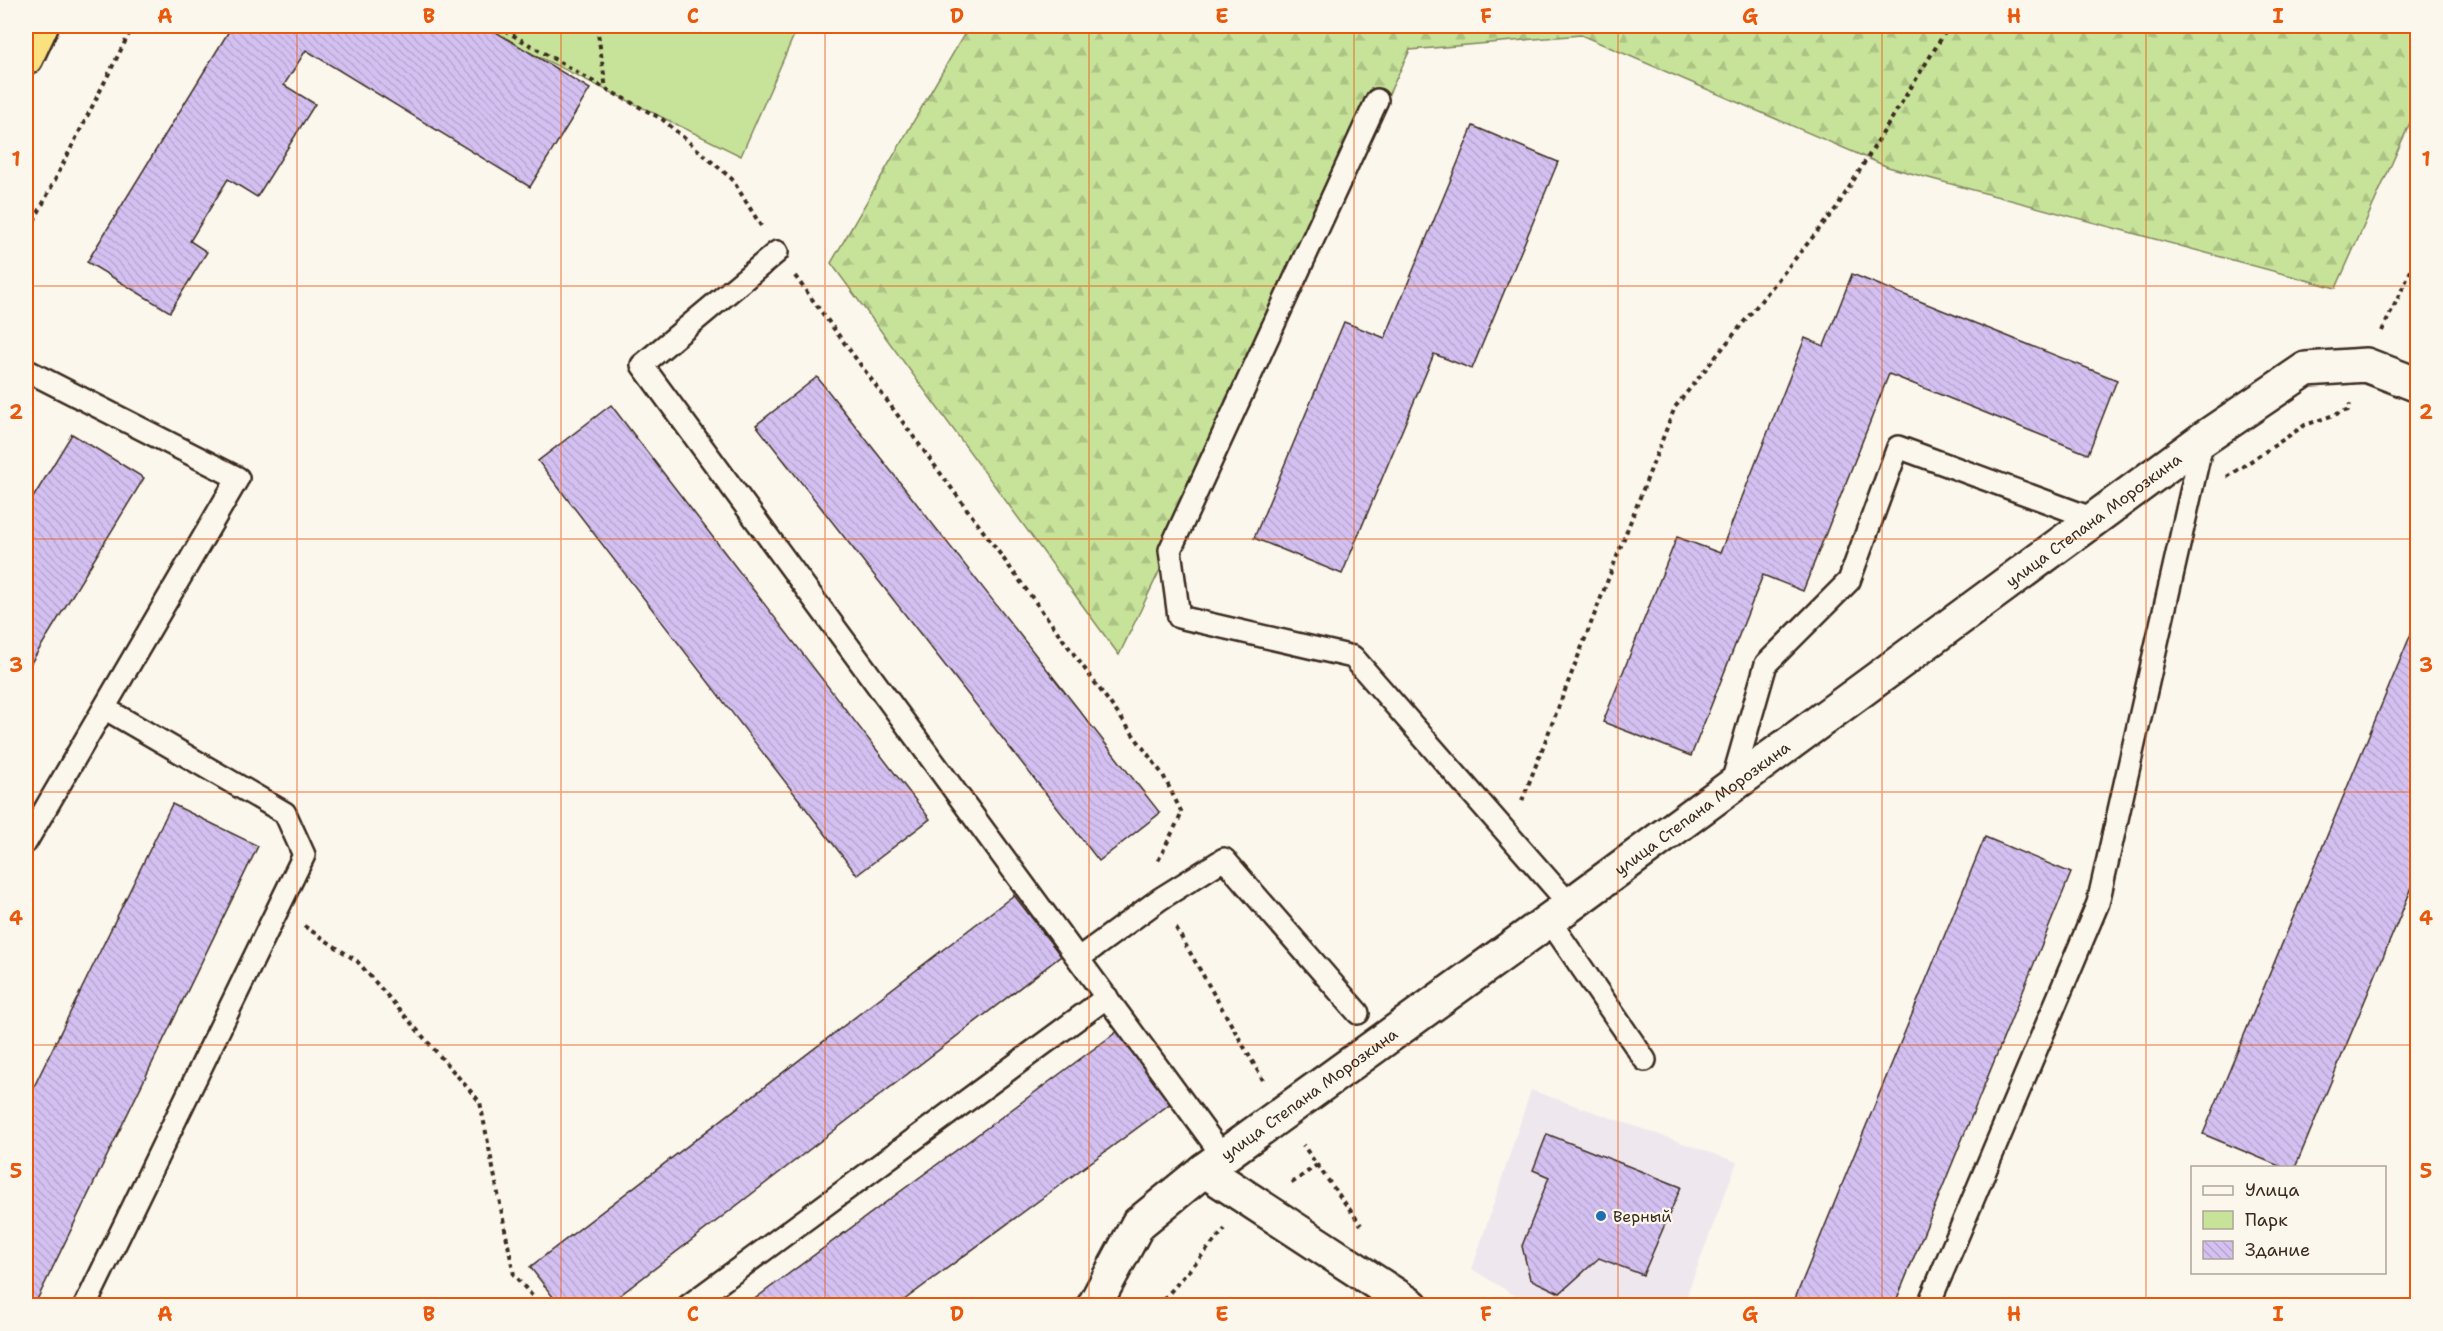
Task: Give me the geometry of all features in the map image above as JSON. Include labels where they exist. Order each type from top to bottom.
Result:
[{"type":"highway","points":[[26,58],[41,26]]},
{"type":"street","name":"улица Степана Морозкина","points":[[1412,1305],[1259,1206],[1214,1163],[1559,913],[2203,439],[2306,369],[2366,365],[2418,385]]},
{"type":"street","points":[[1094,1305],[1138,1224],[1214,1163]]},
{"type":"lane","points":[[1377,100],[1170,550],[1179,617],[1353,657],[1508,835],[1559,913],[1646,1060]]},
{"type":"lane","points":[[777,252],[642,365],[1107,997],[1214,1163]]},
{"type":"lane","points":[[26,370],[238,478],[26,842]]},
{"type":"lane","points":[[1928,1305],[2098,903],[2203,439]]},
{"type":"lane","points":[[1731,786],[1766,664],[1849,581],[1898,447],[2094,519]]},
{"type":"lane","points":[[85,1305],[304,855],[285,813],[104,708]]},
{"type":"lane","points":[[1079,958],[1160,899],[1224,859],[1358,1013]]},
{"type":"lane","points":[[688,1305],[1107,997]]},
{"type":"path","points":[[26,237],[133,26]]},
{"type":"path","points":[[497,26],[662,119],[732,179],[777,252],[1163,775],[1182,813],[1152,873],[1160,899],[1281,1114],[1317,1165],[1259,1206],[1230,1223],[1158,1305]]},
{"type":"path","points":[[597,26],[606,89]]},
{"type":"path","points":[[1508,835],[1675,407],[1837,207],[1949,26]]},
{"type":"path","points":[[278,909],[357,961],[480,1102],[514,1275],[541,1305]]},
{"type":"shaded area","points":[[1531,1090],[1737,1162],[1683,1305],[1530,1305],[1472,1269]]},
{"type":"green space","points":[[476,26],[798,26],[741,156]]},
{"type":"green space","points":[[969,26],[2417,26],[2417,107],[2336,288],[1888,167],[1581,35],[1410,50],[1119,655],[831,263]]},
{"type":"building","points":[[232,26],[450,26],[458,30],[461,26],[486,26],[590,89],[530,187],[306,50],[284,85],[315,104],[257,197],[228,179],[190,241],[207,252],[170,312],[87,262]]},
{"type":"building","points":[[1473,126],[1558,162],[1472,369],[1434,354],[1342,574],[1254,538],[1344,322],[1385,338]]},
{"type":"building","points":[[1852,274],[2117,380],[2088,454],[1889,374],[1803,591],[1763,575],[1691,756],[1603,722],[1677,537],[1720,553],[1805,338],[1824,346]]},
{"type":"building","points":[[817,377],[1160,813],[1099,861],[756,425]]},
{"type":"building","points":[[611,405],[930,819],[857,875],[538,461]]},
{"type":"building","points":[[72,434],[144,478],[26,671],[26,509]]},
{"type":"building","points":[[2418,617],[2418,873],[2296,1166],[2279,1166],[2203,1134]]},
{"type":"building","points":[[172,804],[258,846],[34,1306],[26,1306],[26,1103]]},
{"type":"building","points":[[1985,837],[2071,873],[1894,1306],[1792,1306]]},
{"type":"building","points":[[1014,895],[1061,956],[606,1306],[560,1306],[530,1267]]},
{"type":"building","points":[[1118,1031],[1171,1103],[896,1306],[745,1306]]},
{"type":"building","name":"Верный","points":[[1547,1134],[1681,1187],[1643,1275],[1599,1258],[1560,1293],[1530,1279],[1522,1246],[1549,1177],[1533,1170]]},
{"type":"place","name":"Верный","points":[[1601,1216]]}]
